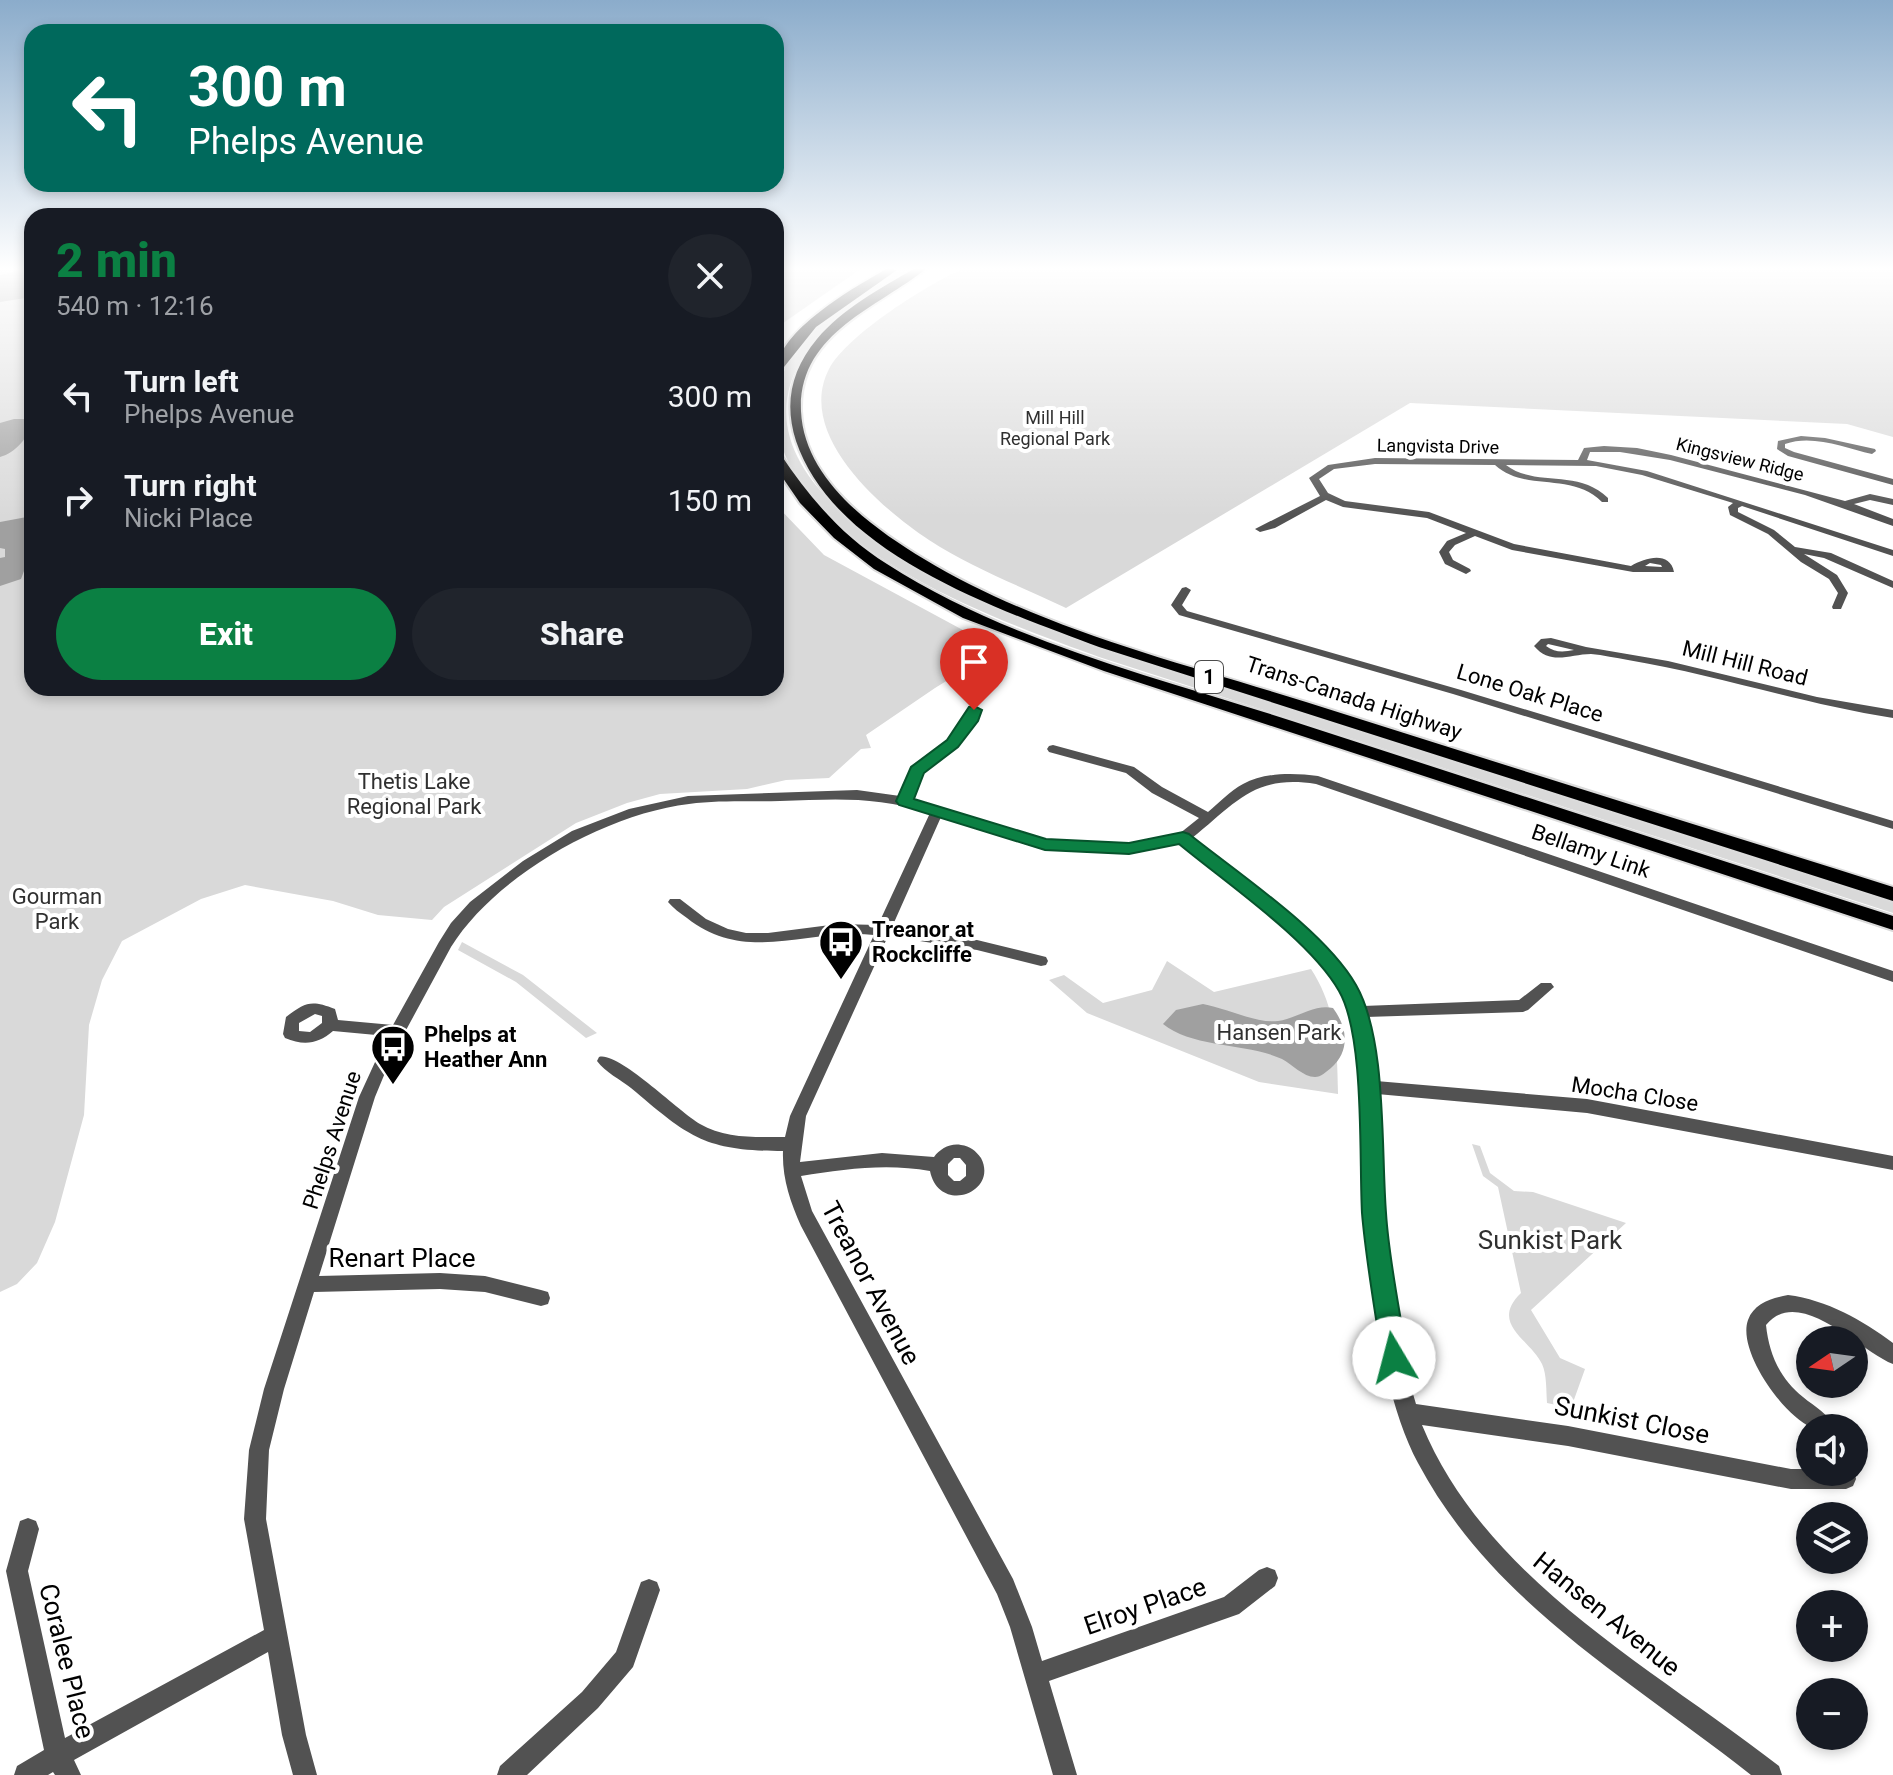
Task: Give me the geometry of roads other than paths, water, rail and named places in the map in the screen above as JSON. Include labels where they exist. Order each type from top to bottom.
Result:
[{"type":"highway","name":"Trans-Canada Highway","points":[[815,351],[803,370],[795,400],[802,445],[821,479],[863,523],[915,560],[987,598],[1105,644],[1893,894]]},
{"type":"highway","name":"1","points":[[784,471],[800,496],[838,535],[862,553],[920,590],[1003,629],[1140,678],[1893,923]]},
{"type":"street","points":[[1872,451],[1804,439],[1788,439],[1781,443],[1781,449],[1791,454],[1893,482]]},
{"type":"street","name":"Kingsview Ridge","points":[[1582,461],[1587,450],[1601,448],[1653,454],[1849,502],[1893,523]]},
{"type":"street","name":"Langvista Drive","points":[[1326,496],[1318,490],[1314,478],[1320,472],[1338,465],[1390,460],[1499,463],[1582,461],[1625,468],[1893,553]]},
{"type":"street","points":[[1499,463],[1516,474],[1583,486],[1605,500]]},
{"type":"street","points":[[1260,529],[1272,526],[1326,496],[1352,506],[1429,515],[1523,549],[1633,569]]},
{"type":"street","points":[[1849,502],[1870,497],[1893,502]]},
{"type":"street","points":[[1741,503],[1733,507],[1733,513],[1771,532],[1833,577],[1843,593],[1837,607]]},
{"type":"street","points":[[1466,571],[1449,562],[1444,552],[1451,543],[1476,532]]},
{"type":"street","points":[[1792,549],[1827,555],[1893,585]]},
{"type":"street","name":"Lone Oak Place","points":[[1186,590],[1176,605],[1183,613],[1457,692],[1893,825]]},
{"type":"street","name":"Mill Hill Road","points":[[1588,651],[1641,658],[1759,688],[1893,714]]},
{"type":"street","points":[[905,801],[917,770],[952,743],[970,721],[974,710]]},
{"type":"street","points":[[1053,749],[1130,770],[1157,790],[1207,817],[1183,838]]},
{"type":"street","name":"Bellamy Link","points":[[1207,817],[1247,787],[1273,778],[1318,780],[1893,977]]},
{"type":"street","name":"Phelps Avenue","points":[[305,1775],[275,1636],[255,1519],[259,1450],[274,1389],[367,1097],[397,1031],[456,927],[475,905],[528,864],[577,834],[634,812],[705,798],[827,793],[905,801],[1020,839],[1072,848],[1129,848],[1183,838]]},
{"type":"street","name":"Treanor Avenue","points":[[937,812],[798,1116],[791,1144],[791,1171],[796,1197],[810,1226],[1005,1587],[1065,1775]]},
{"type":"street","name":"Hansen Avenue","points":[[1183,838],[1318,948],[1347,986],[1359,1012],[1368,1087],[1374,1217],[1394,1358],[1408,1413],[1423,1454],[1447,1496],[1480,1540],[1539,1599],[1770,1775]]},
{"type":"street","points":[[675,902],[699,925],[758,941],[832,930],[881,931],[987,947],[1041,961]]},
{"type":"street","points":[[1359,1012],[1523,1006],[1546,987]]},
{"type":"street","points":[[330,1025],[397,1031]]},
{"type":"street","points":[[605,1061],[630,1076],[692,1129],[705,1135],[742,1143],[791,1144]]},
{"type":"street","name":"Mocha Close","points":[[1368,1087],[1587,1106],[1893,1163]]},
{"type":"street","points":[[791,1171],[879,1157],[904,1158],[937,1165]]},
{"type":"street","name":"Renart Place","points":[[309,1284],[440,1281],[485,1284],[541,1298]]},
{"type":"street","points":[[1808,1414],[1772,1377],[1758,1350],[1756,1323],[1772,1306],[1796,1303],[1833,1317],[1893,1355]]},
{"type":"street","name":"Sunkist Close","points":[[1408,1413],[1568,1436],[1796,1479]]},
{"type":"street","name":"Coralee Place","points":[[28,1529],[17,1571],[63,1766],[275,1636]]},
{"type":"street","name":"Elroy Place","points":[[1034,1675],[1231,1606],[1267,1578]]},
{"type":"street","points":[[509,1775],[590,1700],[625,1659],[649,1590]]},
{"type":"street","points":[[26,1775],[63,1766]]},
{"type":"place","name":"Treanor at Rockcliffe","points":[[841,981]]},
{"type":"place","name":"Phelps at Heather Ann","points":[[393,1086]]},
{"type":"park label","name":"Mill Hill Regional Park","points":[[1055,427]]},
{"type":"park label","name":"Thetis Lake Regional Park","points":[[414,794]]},
{"type":"park label","name":"Gourman Park","points":[[57,908]]},
{"type":"park label","name":"Hansen Park","points":[[1279,1032]]},
{"type":"park label","name":"Sunkist Park","points":[[1550,1240]]}]
